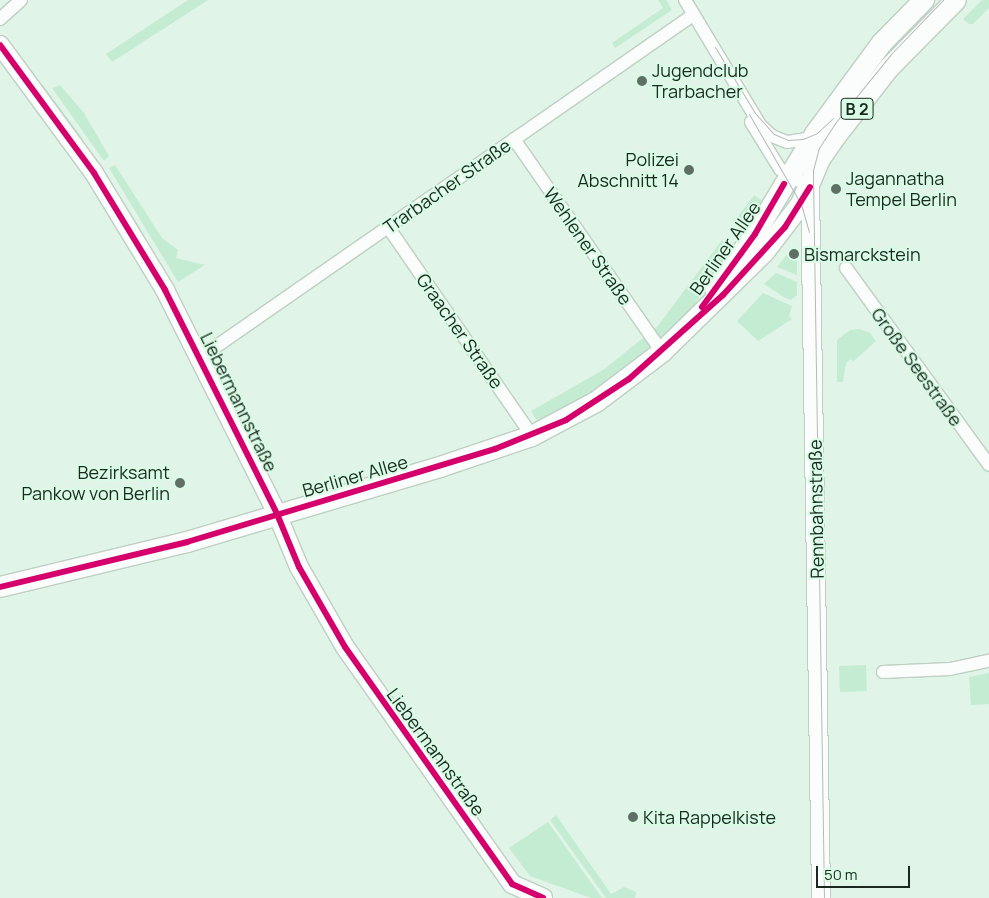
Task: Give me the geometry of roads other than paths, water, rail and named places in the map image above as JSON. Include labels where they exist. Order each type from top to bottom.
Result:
[{"type":"main road","name":"Berliner Allee","points":[[688,327],[755,234],[812,138],[881,44],[924,0]]},
{"type":"main road","name":"Berliner Allee","points":[[0,586],[120,560],[532,436],[596,402],[662,352],[765,251],[789,220],[810,187],[823,154],[860,104],[889,68],[956,0]]},
{"type":"main road","name":"Rennbahnstraße","points":[[810,187],[812,149],[824,122]]},
{"type":"street","points":[[0,19],[21,0]]},
{"type":"street","points":[[684,0],[754,118],[772,136],[790,143],[812,138]]},
{"type":"street","name":"Trarbacher Straße","points":[[201,357],[693,14]]},
{"type":"street","name":"Liebermannstraße","points":[[0,45],[108,195],[201,357],[277,514],[299,567],[353,659],[512,884],[531,896]]},
{"type":"street","points":[[737,90],[748,118],[774,161],[789,175],[810,187]]},
{"type":"street","name":"Wehlener Straße","points":[[514,139],[662,352]]},
{"type":"street","name":"Rennbahnstraße","points":[[810,187],[821,898]]},
{"type":"street","name":"Graacher Straße","points":[[388,227],[532,436]]},
{"type":"street","name":"Große Seestraße","points":[[846,268],[989,465]]},
{"type":"street","points":[[883,672],[950,669],[989,661]]},
{"type":"tram line","points":[[824,898],[813,170],[819,148],[836,122],[891,54],[943,0]]},
{"type":"tram line","points":[[715,47],[755,113],[774,134],[788,140],[803,139],[817,133],[833,118]]},
{"type":"tram line","points":[[749,114],[801,204],[809,232]]},
{"type":"place","name":"Jugendclub Trarbacher","points":[[642,81]]},
{"type":"place","name":"Polizei Abschnitt 14","points":[[689,170]]},
{"type":"place","name":"Jagannatha Tempel Berlin","points":[[836,189]]},
{"type":"place","name":"Bismarckstein","points":[[794,254]]},
{"type":"place","name":"Bezirksamt Pankow von Berlin","points":[[180,483]]},
{"type":"place","name":"Kita Rappelkiste","points":[[633,817]]}]
